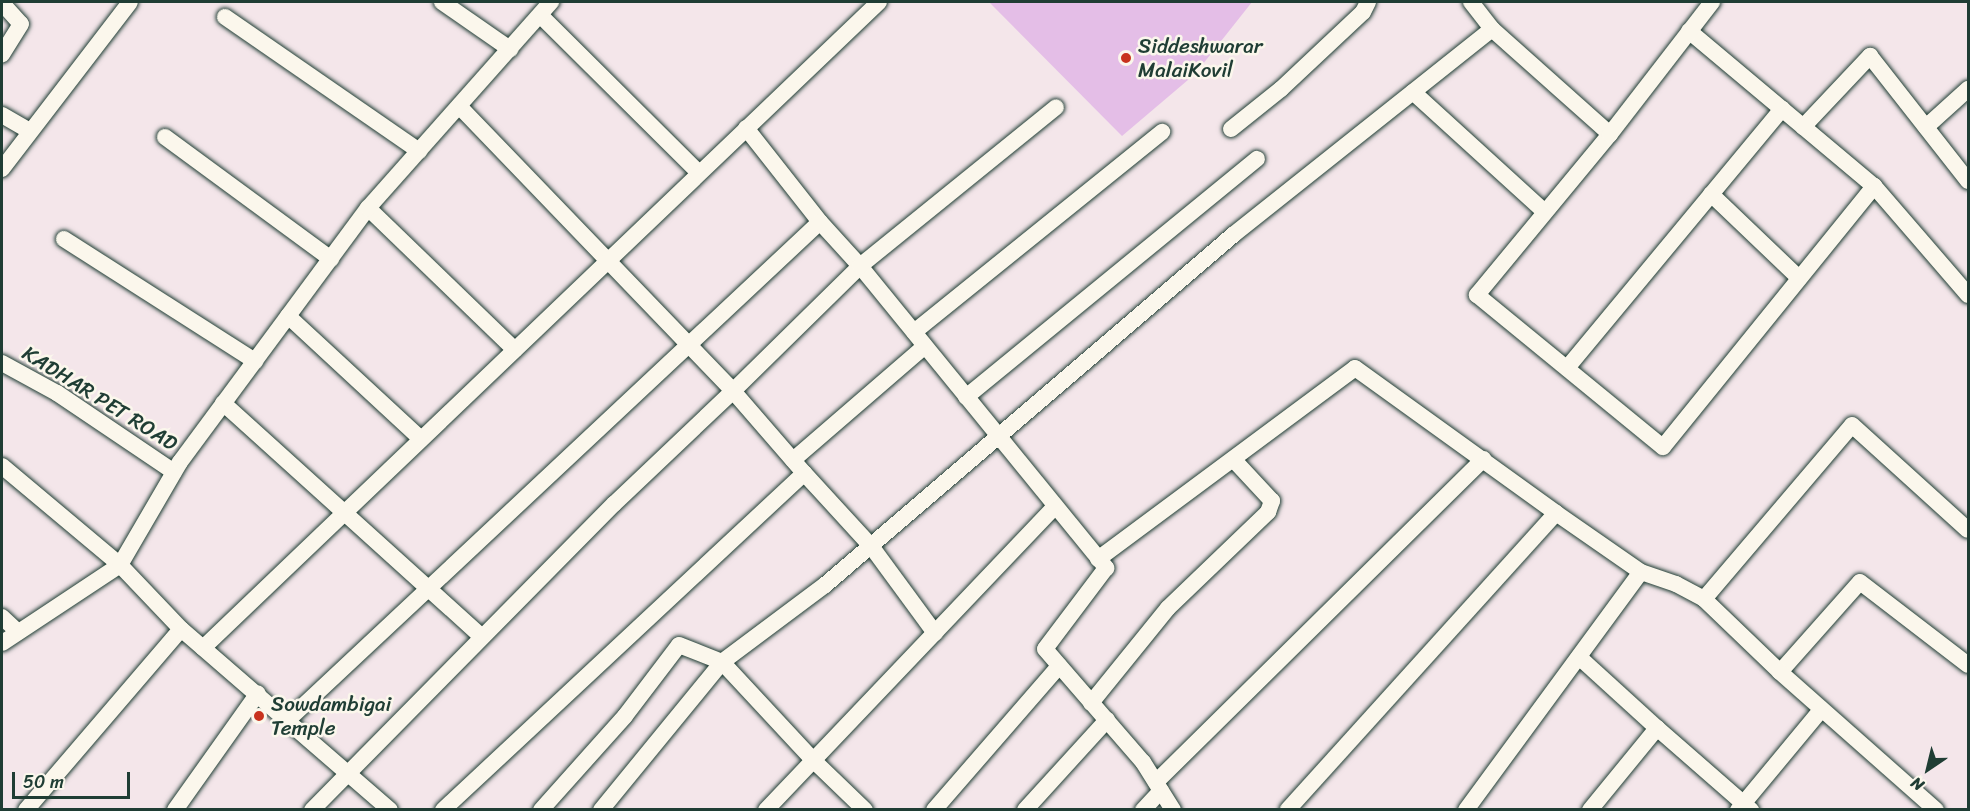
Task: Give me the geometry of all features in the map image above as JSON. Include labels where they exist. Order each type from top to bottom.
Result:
[{"type":"street","points":[[2,169],[130,2]]},
{"type":"street","points":[[442,2],[510,50]]},
{"type":"street","points":[[2,643],[120,566],[174,472],[368,208],[551,2]]},
{"type":"street","points":[[203,648],[879,2]]},
{"type":"street","points":[[1231,129],[1281,89],[1362,12],[1368,2]]},
{"type":"street","points":[[1471,2],[1492,30],[1610,134]]},
{"type":"street","points":[[1712,2],[1610,134],[1477,295],[1663,447],[1874,186]]},
{"type":"street","points":[[2,3],[21,24],[2,54]]},
{"type":"street","points":[[540,15],[699,173]]},
{"type":"street","points":[[225,17],[419,151]]},
{"type":"street","points":[[601,810],[722,662],[871,546],[1233,235],[1492,30]]},
{"type":"street","points":[[1689,31],[1874,186],[1968,296]]},
{"type":"street","points":[[1803,127],[1870,56],[1968,181]]},
{"type":"street","points":[[1926,127],[1968,89]]},
{"type":"street","points":[[1413,92],[1545,212]]},
{"type":"street","points":[[459,106],[688,347],[733,391],[871,546],[935,633]]},
{"type":"street","points":[[312,810],[346,772],[860,266],[1056,107]]},
{"type":"street","points":[[1567,368],[1782,109]]},
{"type":"street","points":[[2,115],[30,131]]},
{"type":"street","points":[[746,129],[1106,568],[1045,649],[1107,720],[1158,786],[1173,810]]},
{"type":"street","points":[[914,332],[1162,132]]},
{"type":"street","points":[[165,137],[331,259]]},
{"type":"street","points":[[966,397],[1257,159]]},
{"type":"street","points":[[1711,194],[1799,278]]},
{"type":"street","points":[[368,208],[514,350]]},
{"type":"street","points":[[289,719],[820,222]]},
{"type":"street","points":[[64,239],[255,361]]},
{"type":"street","points":[[288,316],[421,439]]},
{"type":"street","points":[[443,810],[925,346]]},
{"type":"street","name":"KADHAR PET ROAD","points":[[2,363],[57,393],[174,472]]},
{"type":"street","points":[[1098,559],[1355,368],[1641,572],[1676,584],[1704,599],[1821,710],[1936,810]]},
{"type":"street","points":[[224,403],[482,637]]},
{"type":"street","points":[[1704,599],[1852,425],[1968,530]]},
{"type":"street","points":[[1091,703],[1168,608],[1268,512],[1272,501],[1233,459]]},
{"type":"street","points":[[1143,810],[1158,786],[1484,459]]},
{"type":"street","points":[[2,466],[120,566],[203,648],[289,719],[390,810]]},
{"type":"street","points":[[766,810],[1055,507]]},
{"type":"street","points":[[1288,810],[1556,513]]},
{"type":"street","points":[[1466,810],[1641,572]]},
{"type":"street","points":[[1780,672],[1860,582],[1968,664]]},
{"type":"street","points":[[2,617],[18,632]]},
{"type":"street","points":[[26,810],[181,628]]},
{"type":"street","points":[[541,810],[625,716],[679,645],[722,662],[813,760],[865,810]]},
{"type":"street","points":[[1579,657],[1744,807],[1821,710]]},
{"type":"street","points":[[934,810],[1059,666]]},
{"type":"street","points":[[175,810],[258,693]]},
{"type":"street","points":[[1026,810],[1107,720]]},
{"type":"street","points":[[1590,810],[1657,728]]},
{"type":"building","name":"Siddeshwarar MalaiKovil","points":[[989,2],[1252,2],[1195,74],[1122,136]]},
{"type":"place","name":"Siddeshwarar MalaiKovil","points":[[1126,58]]},
{"type":"place","name":"Sowdambigai Temple","points":[[259,716]]}]
